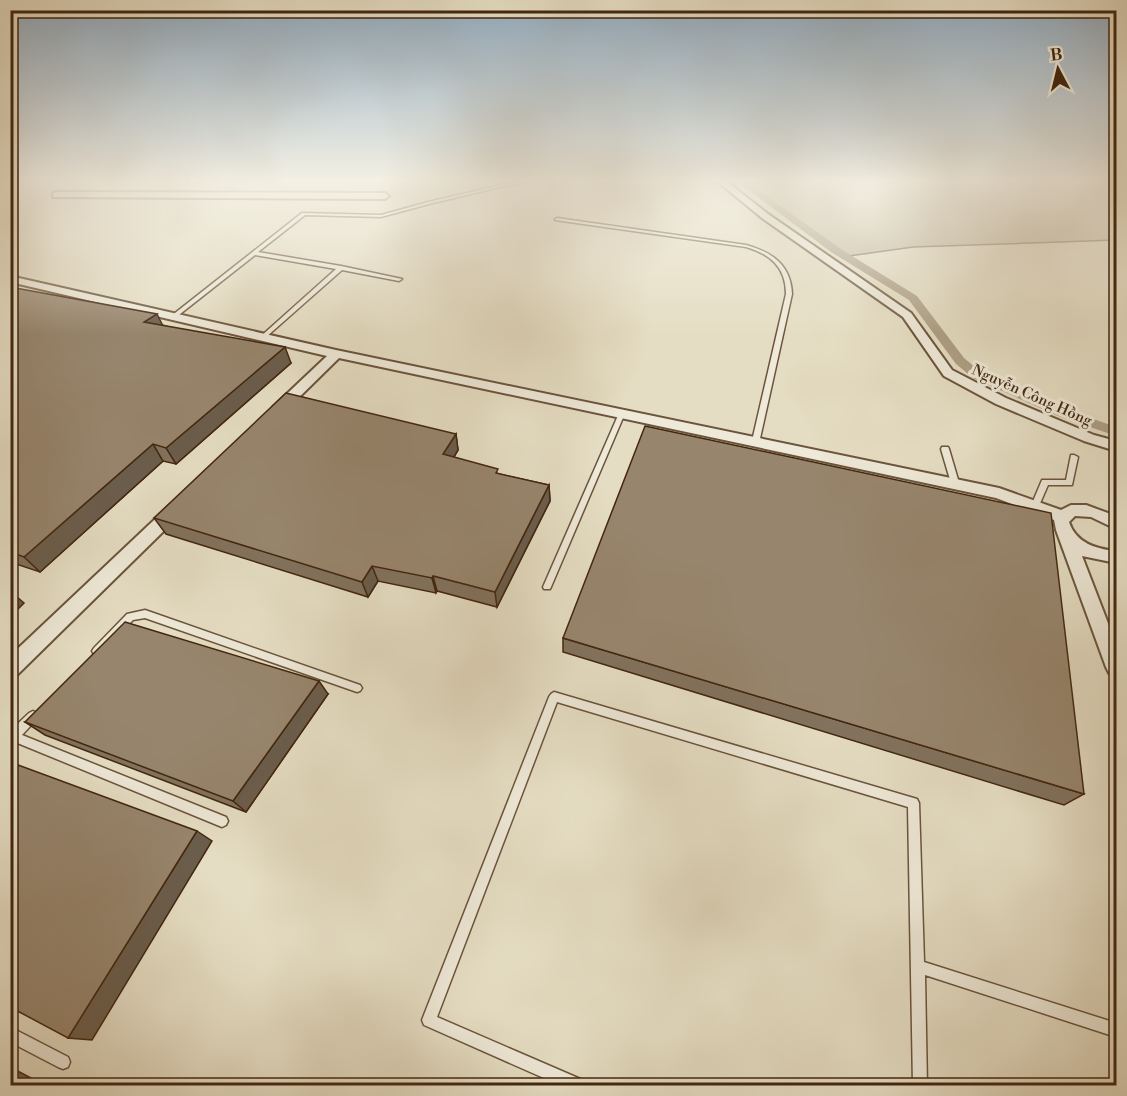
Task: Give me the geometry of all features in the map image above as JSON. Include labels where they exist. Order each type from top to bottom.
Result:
[{"type":"street","name":"Nguyễn Công Hồng","points":[[788,232],[907,315],[948,372],[1001,401],[1089,438],[1116,446]]},
{"type":"street","points":[[11,279],[336,354],[999,493],[1035,506],[1064,526],[1074,542],[1090,552],[1116,557]]},
{"type":"street","points":[[267,420],[336,354]]},
{"type":"street","points":[[10,669],[190,495]]},
{"type":"street","points":[[1116,523],[1098,513],[1087,511],[1068,513],[1064,526],[1116,667]]},
{"type":"lane","points":[[173,316],[281,232]]},
{"type":"lane","points":[[649,232],[746,246],[766,253],[777,262],[790,284],[756,441]]},
{"type":"lane","points":[[254,253],[399,279]]},
{"type":"lane","points":[[263,337],[341,268]]},
{"type":"lane","points":[[548,587],[622,413]]},
{"type":"lane","points":[[945,449],[955,483]]},
{"type":"lane","points":[[1035,506],[1045,482],[1069,483],[1074,457]]},
{"type":"lane","points":[[88,659],[130,617],[145,614],[357,688]]},
{"type":"lane","points":[[580,1086],[429,1020],[554,697],[913,803],[920,1086]]},
{"type":"lane","points":[[38,710],[12,737],[222,821]]},
{"type":"lane","points":[[918,966],[1116,1030]]},
{"type":"lane","points":[[10,1034],[63,1062]]},
{"type":"shaded area","points":[[815,232],[1116,232],[1116,240],[913,247],[849,256]]},
{"type":"building","points":[[10,287],[157,314],[144,322],[285,347],[166,448],[153,444],[24,557],[10,552]]},
{"type":"building","points":[[286,393],[456,434],[443,454],[498,469],[496,473],[549,485],[495,592],[433,576],[432,578],[372,566],[362,582],[154,518]]},
{"type":"building","points":[[645,426],[1051,513],[1084,794],[563,638]]},
{"type":"building","points":[[125,622],[319,681],[233,801],[25,722]]},
{"type":"building","points":[[10,762],[197,831],[68,1038],[10,1007]]},
{"type":"waterway","points":[[811,232],[835,250],[913,298],[960,361],[977,375],[1063,413],[1116,432]]}]
